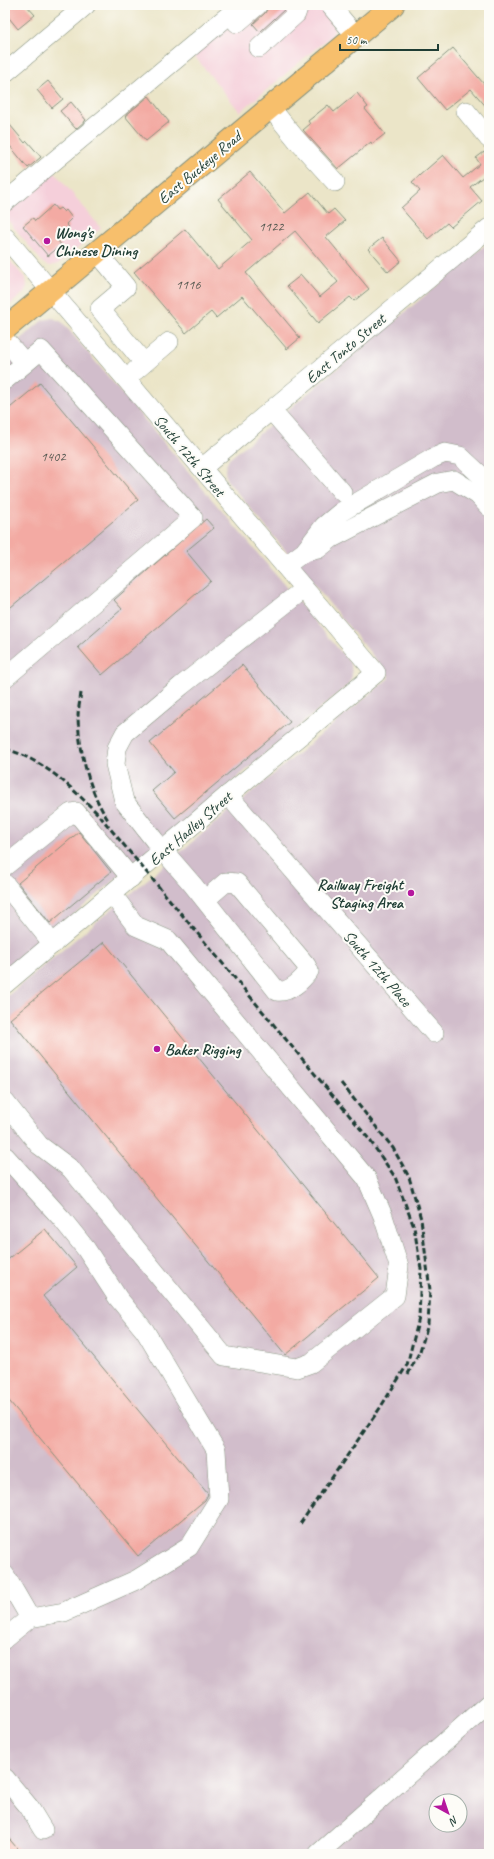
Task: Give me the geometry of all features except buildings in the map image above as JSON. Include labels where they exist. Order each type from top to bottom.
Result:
[{"type":"main road","name":"East Buckeye Road","points":[[5,329],[393,5]]},
{"type":"street","points":[[5,73],[86,5]]},
{"type":"street","points":[[5,202],[239,14],[258,5]]},
{"type":"street","points":[[259,48],[296,14],[299,5]]},
{"type":"street","points":[[330,5],[356,36]]},
{"type":"street","points":[[270,107],[296,139],[335,182]]},
{"type":"street","points":[[466,111],[489,139]]},
{"type":"street","name":"East Tonto Street","points":[[202,468],[489,228]]},
{"type":"street","name":"South 12th Street","points":[[5,237],[376,673]]},
{"type":"street","points":[[97,252],[126,287],[100,309],[144,363]]},
{"type":"street","points":[[5,340],[25,363]]},
{"type":"street","points":[[126,379],[169,342]]},
{"type":"street","points":[[5,380],[41,350],[193,518],[5,678]]},
{"type":"street","points":[[272,410],[342,492]]},
{"type":"street","points":[[285,566],[304,552],[324,526],[342,512],[433,458],[445,454],[460,456],[489,483]]},
{"type":"street","points":[[304,552],[318,549],[332,538],[438,483],[454,480],[478,495],[489,507]]},
{"type":"street","points":[[205,900],[226,882],[237,883],[306,965],[309,971],[299,983],[283,992],[277,991],[124,801],[115,764],[117,748],[125,734],[181,686],[304,589]]},
{"type":"street","name":"East Hadley Street","points":[[5,984],[228,795],[376,673]]},
{"type":"street","name":"South 12th Place","points":[[228,795],[434,1033]]},
{"type":"street","points":[[5,866],[71,813],[76,812],[131,878]]},
{"type":"street","points":[[5,884],[53,944]]},
{"type":"street","points":[[5,1102],[40,1145],[71,1169],[224,1356],[297,1368],[312,1363],[396,1296],[399,1266],[383,1216],[367,1179],[168,940],[136,926],[112,894]]},
{"type":"street","points":[[5,1156],[62,1219],[86,1249],[118,1298],[145,1331],[216,1450],[219,1476],[219,1499],[189,1547],[136,1580],[64,1612],[30,1618],[5,1638]]},
{"type":"street","points":[[5,1575],[30,1618]]},
{"type":"street","points":[[318,1854],[489,1703]]},
{"type":"street","points":[[5,1778],[29,1806],[43,1830]]},
{"type":"shaded area","points":[[249,5],[318,5],[333,22],[335,28],[332,35],[240,112],[192,53]]},
{"type":"shaded area","points":[[52,169],[101,228],[58,264],[51,266],[44,264],[5,217],[5,209]]},
{"type":"shaded area","points":[[489,242],[489,1854],[5,1854],[5,998],[389,678],[388,674],[226,479],[225,469],[228,460]]},
{"type":"shaded area","points":[[5,255],[26,279],[27,286],[24,293],[5,309]]},
{"type":"shaded area","points":[[53,318],[62,322],[351,664],[352,676],[348,685],[5,972],[5,352],[43,320]]},
{"type":"railway","points":[[81,693],[78,717],[80,743],[90,784],[101,809],[108,820]]},
{"type":"railway","points":[[5,749],[32,760],[56,775],[98,814],[369,1139],[395,1177],[414,1227],[421,1269],[419,1318],[407,1365],[380,1408],[300,1524]]},
{"type":"railway","points":[[341,1083],[393,1148],[409,1177],[421,1219],[430,1290],[428,1324],[420,1351],[408,1374]]},
{"type":"place","name":"Wong's Chinese Dining","points":[[47,241]]},
{"type":"place","name":"Railway Freight Staging Area","points":[[411,893]]},
{"type":"place","name":"Baker Rigging","points":[[157,1049]]}]
